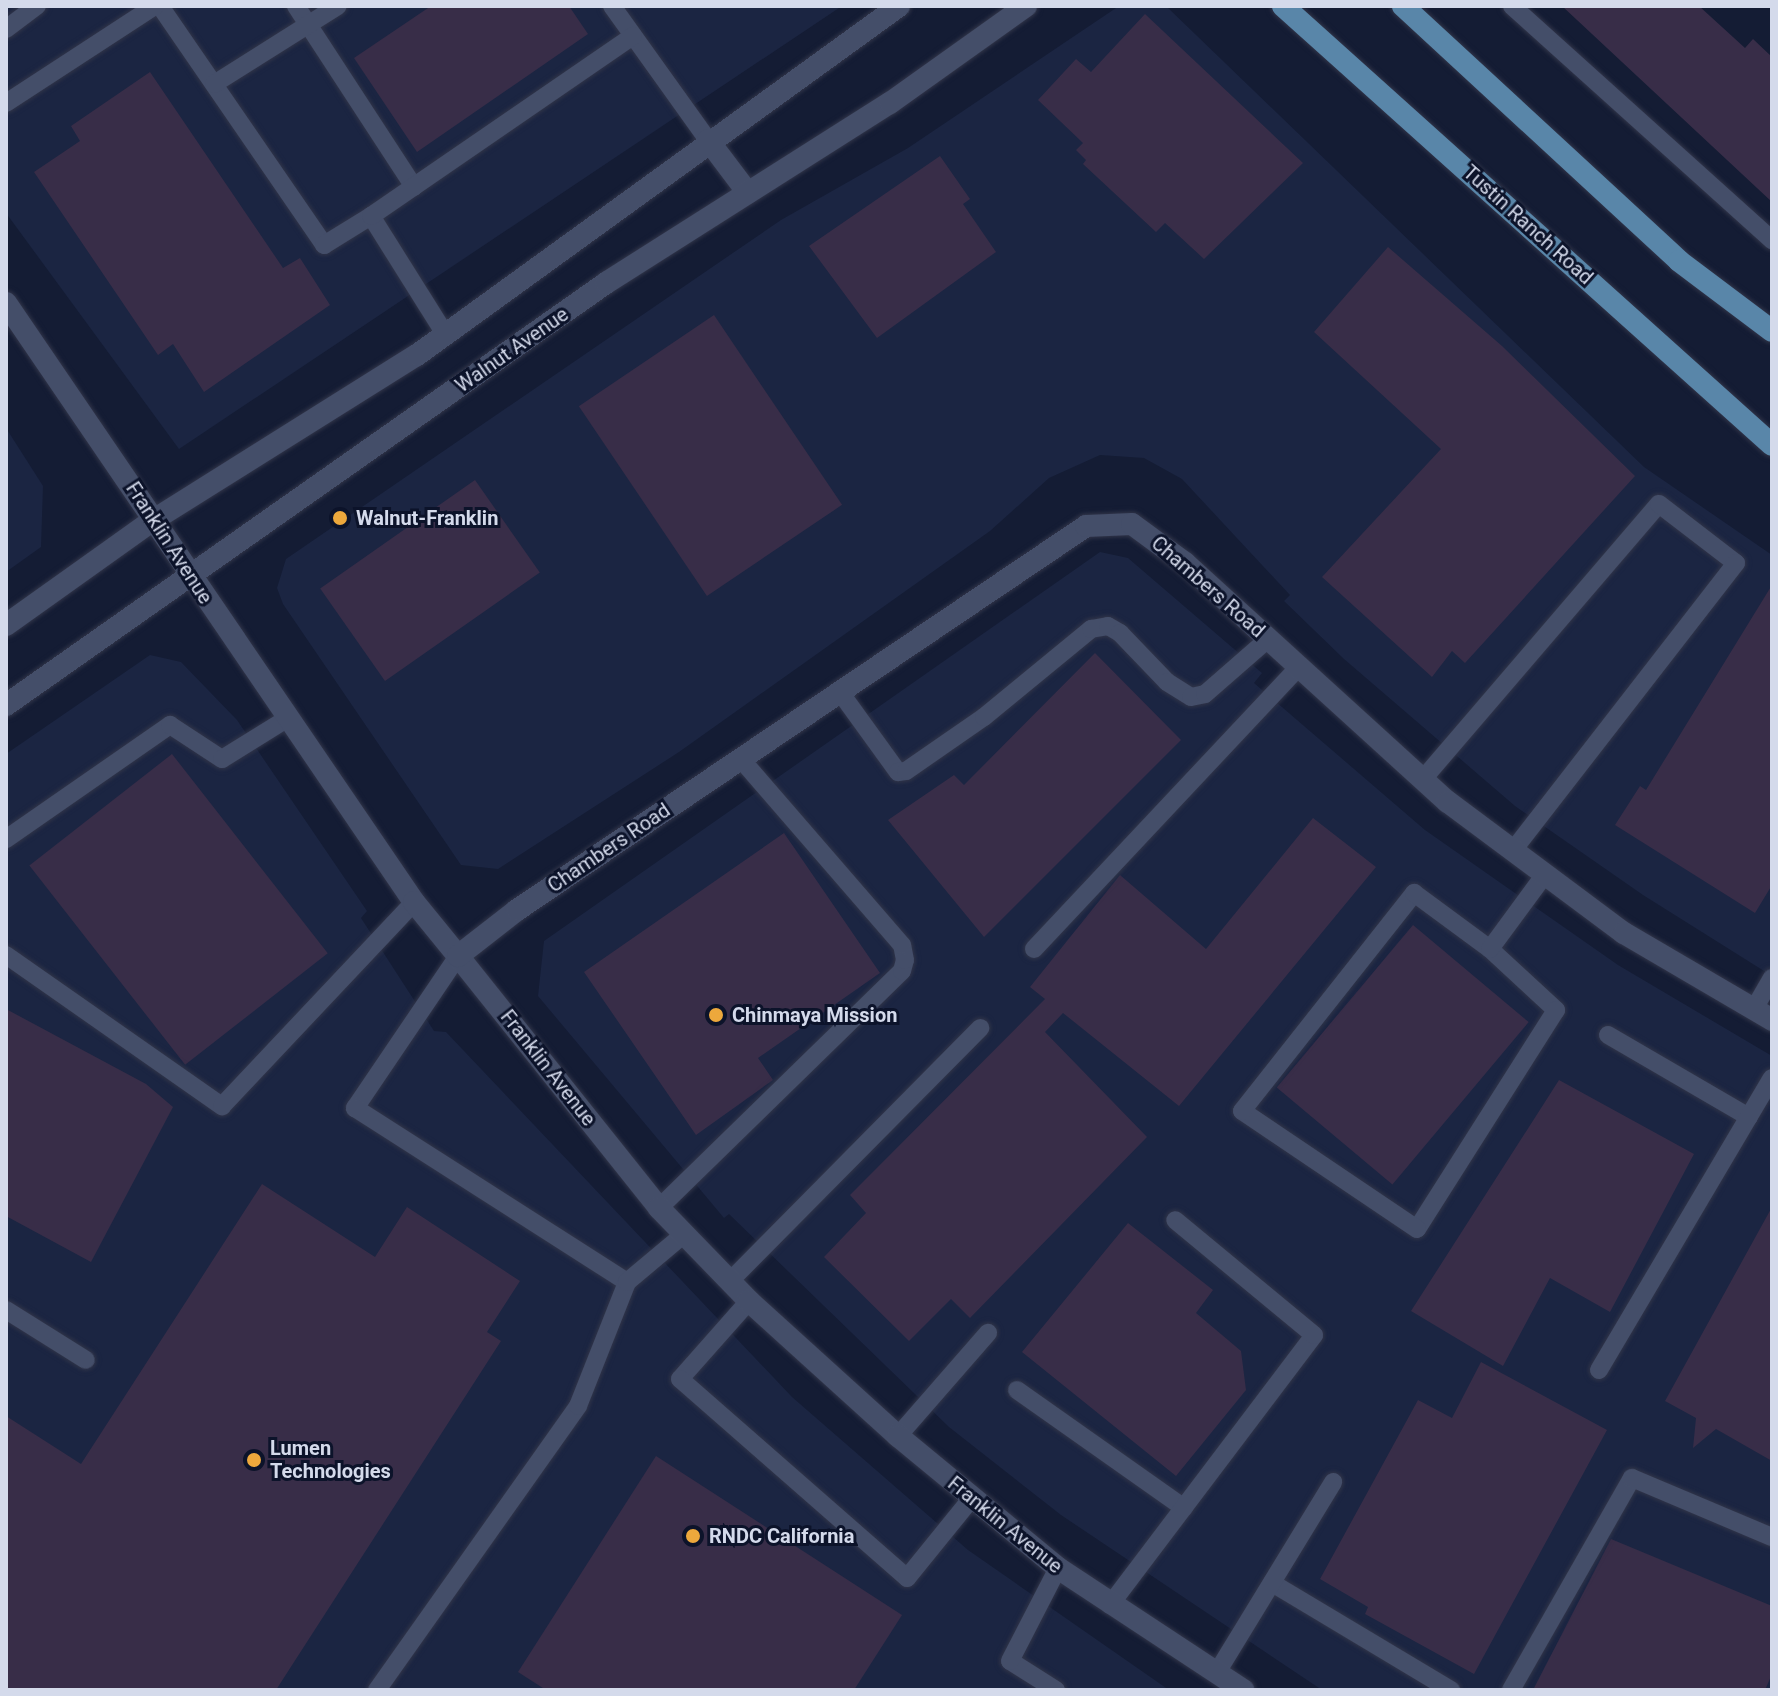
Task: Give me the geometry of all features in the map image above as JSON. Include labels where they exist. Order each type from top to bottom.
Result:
[{"type":"main road","name":"Tustin Ranch Road","points":[[1283,6],[1772,445]]},
{"type":"main road","points":[[1403,6],[1679,261],[1772,331]]},
{"type":"street","points":[[6,625],[152,521],[445,334],[708,140],[899,6]]},
{"type":"street","name":"Walnut Avenue","points":[[6,705],[606,283],[890,103],[1026,6]]},
{"type":"street","points":[[708,140],[748,193]]},
{"type":"street","name":"Franklin Avenue","points":[[6,303],[414,902],[683,1235],[749,1301],[971,1499],[1110,1605],[1243,1690]]},
{"type":"street","name":"Chambers Road","points":[[458,956],[517,910],[1086,526],[1132,524],[1185,563],[1423,779],[1513,850],[1624,933],[1763,1015]]},
{"type":"lane","points":[[6,29],[37,6]]},
{"type":"lane","points":[[6,103],[157,6],[324,245],[633,36]]},
{"type":"lane","points":[[296,6],[414,187]]},
{"type":"lane","points":[[214,84],[338,6]]},
{"type":"lane","points":[[612,6],[708,140]]},
{"type":"lane","points":[[1512,6],[1772,240]]},
{"type":"lane","points":[[371,216],[445,334]]},
{"type":"lane","points":[[1423,779],[1659,504],[1736,563],[1513,850]]},
{"type":"lane","points":[[840,692],[898,772],[906,771],[984,717],[1091,629],[1108,626],[1120,633],[1167,682],[1191,697],[1205,694],[1268,639]]},
{"type":"lane","points":[[1034,949],[1299,667]]},
{"type":"lane","points":[[6,839],[170,725],[222,759],[288,718]]},
{"type":"lane","points":[[659,1208],[902,971],[905,960],[902,945],[741,759]]},
{"type":"lane","points":[[1490,949],[1545,874]]},
{"type":"lane","points":[[1414,893],[1490,949],[1556,1010],[1417,1229],[1242,1111],[1414,893]]},
{"type":"lane","points":[[6,955],[222,1106],[414,902]]},
{"type":"lane","points":[[458,956],[355,1108],[627,1282]]},
{"type":"lane","points":[[1763,1015],[1772,978]]},
{"type":"lane","points":[[730,1281],[980,1028]]},
{"type":"lane","points":[[1608,1035],[1749,1117]]},
{"type":"lane","points":[[1599,1370],[1772,1078]]},
{"type":"lane","points":[[1110,1605],[1314,1335],[1175,1220]]},
{"type":"lane","points":[[377,1690],[578,1406],[627,1282],[683,1235]]},
{"type":"lane","points":[[749,1301],[680,1379],[907,1578],[971,1499]]},
{"type":"lane","points":[[6,1310],[86,1360]]},
{"type":"lane","points":[[898,1436],[988,1333]]},
{"type":"lane","points":[[1017,1390],[1184,1508]]},
{"type":"lane","points":[[1511,1690],[1632,1478],[1772,1537]]},
{"type":"lane","points":[[1216,1674],[1333,1482]]},
{"type":"lane","points":[[1056,1690],[1010,1661],[1058,1568]]},
{"type":"lane","points":[[1272,1583],[1451,1690]]},
{"type":"shaded area","points":[[6,6],[842,6],[179,449],[6,213]]},
{"type":"shaded area","points":[[1119,6],[1166,6],[1644,467],[1772,555],[1772,976],[1643,895],[1515,806],[1344,659],[1284,601],[1290,595],[1182,479],[1144,458],[1100,455],[1049,478],[990,531],[679,752],[498,869],[461,865],[283,604],[277,588],[286,559],[781,220],[908,148]]},
{"type":"shaded area","points":[[6,428],[43,486],[41,547],[6,572]]},
{"type":"shaded area","points":[[1100,552],[1128,558],[1262,673],[1254,683],[1425,830],[1618,965],[1772,1056],[1772,1690],[1322,1690],[1061,1515],[949,1427],[729,1214],[724,1218],[538,996],[544,941]]},
{"type":"shaded area","points":[[150,655],[181,662],[237,720],[367,911],[361,918],[434,1031],[446,1032],[792,1397],[968,1550],[1169,1690],[6,1690],[6,754]]},
{"type":"building","points":[[431,6],[569,6],[588,34],[417,152],[354,58]]},
{"type":"building","points":[[1562,6],[1699,6],[1745,48],[1753,39],[1772,57],[1772,202]]},
{"type":"building","points":[[1145,14],[1303,163],[1204,259],[1165,223],[1156,232],[1083,164],[1086,160],[1076,150],[1083,143],[1038,100],[1076,59],[1091,72]]},
{"type":"building","points":[[150,72],[283,268],[300,258],[330,305],[204,392],[173,344],[158,355],[34,172],[80,141],[71,126]]},
{"type":"building","points":[[940,156],[970,199],[963,204],[996,252],[877,338],[809,246]]},
{"type":"building","points":[[1388,247],[1502,346],[1635,476],[1465,663],[1452,651],[1432,677],[1322,577],[1441,449],[1314,332]]},
{"type":"building","points":[[714,315],[842,505],[707,596],[579,406]]},
{"type":"building","points":[[475,480],[540,573],[385,681],[320,588]]},
{"type":"building","points":[[1772,585],[1772,885],[1755,913],[1615,825],[1640,786],[1646,790]]},
{"type":"building","points":[[1095,653],[1181,740],[984,937],[888,820],[954,775],[964,785]]},
{"type":"building","points":[[172,754],[328,953],[185,1065],[29,865]]},
{"type":"building","points":[[1313,818],[1376,867],[1179,1106],[1063,1013],[1045,1032],[1147,1137],[970,1318],[951,1299],[909,1341],[824,1257],[866,1213],[850,1195],[1045,999],[1030,987],[1120,875],[1206,949]]},
{"type":"building","name":"Chinmaya Mission","points":[[784,833],[880,973],[758,1058],[773,1080],[696,1135],[584,972]]},
{"type":"building","points":[[1413,925],[1529,1022],[1392,1184],[1277,1087]]},
{"type":"building","points":[[6,1009],[146,1084],[173,1107],[91,1262],[6,1216]]},
{"type":"building","points":[[1559,1080],[1694,1154],[1610,1312],[1550,1278],[1503,1366],[1411,1311]]},
{"type":"building","name":"Lumen Technologies","points":[[262,1184],[375,1257],[407,1207],[520,1281],[487,1332],[501,1341],[276,1690],[6,1690],[6,1416],[81,1464]]},
{"type":"building","points":[[1772,1207],[1772,1461],[1716,1429],[1693,1448],[1696,1418],[1665,1401]]},
{"type":"building","points":[[1128,1223],[1213,1290],[1196,1313],[1241,1351],[1246,1390],[1176,1476],[1022,1352]]},
{"type":"building","points":[[1481,1362],[1607,1430],[1474,1674],[1365,1614],[1368,1607],[1320,1579],[1418,1400],[1452,1418]]},
{"type":"building","name":"RNDC California","points":[[656,1456],[902,1615],[854,1690],[546,1690],[518,1672]]},
{"type":"building","points":[[1611,1539],[1772,1606],[1772,1674],[1765,1690],[1533,1690]]},
{"type":"place","name":"Walnut-Franklin","points":[[340,518]]},
{"type":"place","name":"Chinmaya Mission","points":[[716,1015]]},
{"type":"place","name":"Lumen Technologies","points":[[254,1460]]},
{"type":"place","name":"RNDC California","points":[[693,1536]]}]
